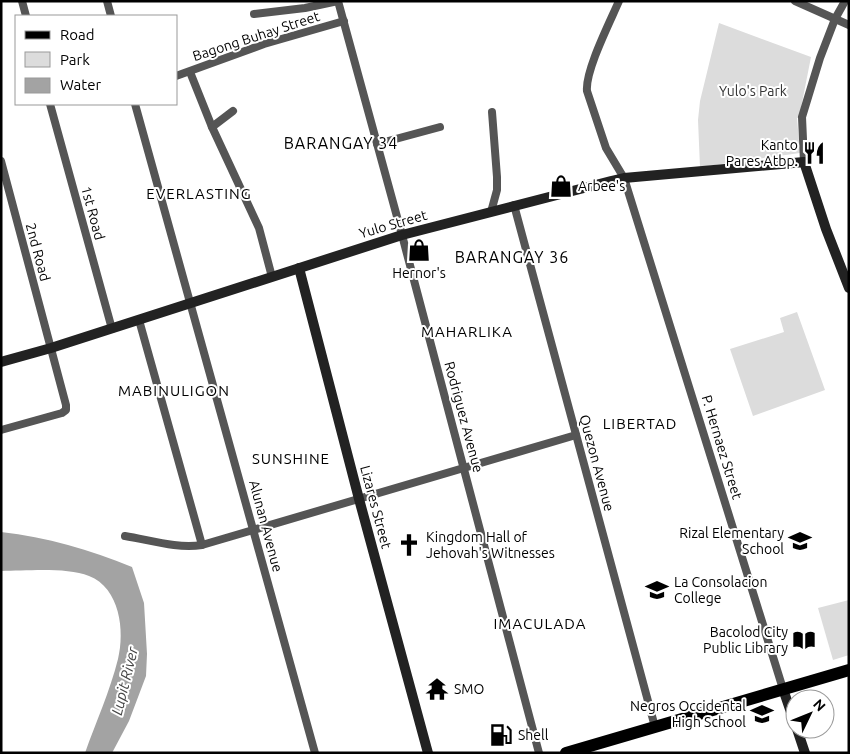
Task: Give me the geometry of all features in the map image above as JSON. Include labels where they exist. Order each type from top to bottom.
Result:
[{"type":"main road","points":[[566,753],[849,670]]},
{"type":"street","points":[[22,1],[26,15]]},
{"type":"street","points":[[106,1],[111,15]]},
{"type":"street","points":[[254,14],[305,8],[338,1]]},
{"type":"street","name":"Rodriguez Avenue","points":[[338,1],[378,144],[539,753]]},
{"type":"street","name":"P. Hernaez Street","points":[[619,1],[595,60],[587,86],[592,110],[606,148],[624,178],[785,695]]},
{"type":"street","points":[[795,1],[849,25]]},
{"type":"street","points":[[845,1],[820,58],[802,117],[804,162],[823,220],[849,288]]},
{"type":"street","name":"Bagong Buhay Street","points":[[178,75],[264,44],[344,21]]},
{"type":"street","points":[[190,72],[212,127],[256,222],[272,277]]},
{"type":"street","name":"1st Road","points":[[50,105],[112,328]]},
{"type":"street","name":"Alunan Avenue","points":[[135,105],[315,753]]},
{"type":"street","points":[[212,127],[233,111]]},
{"type":"street","points":[[491,212],[497,190],[492,112]]},
{"type":"street","points":[[378,144],[440,127]]},
{"type":"street","name":"2nd Road","points":[[1,161],[66,405],[66,410],[62,413],[1,430]]},
{"type":"street","name":"Yulo Street","points":[[1,362],[51,348],[402,235],[624,178],[804,162]]},
{"type":"street","name":"Quezon Avenue","points":[[514,206],[655,727]]},
{"type":"street","name":"Lizares Street","points":[[300,268],[359,499],[428,753]]},
{"type":"street","points":[[139,320],[202,545]]},
{"type":"street","points":[[125,536],[181,546],[202,545],[576,435]]},
{"type":"street","points":[[800,739],[805,753]]},
{"type":"green space","name":"Yulo's Park","points":[[719,23],[811,57],[799,118],[797,118],[800,153],[700,167],[698,120],[700,101]]},
{"type":"green space","points":[[797,312],[825,390],[753,416],[730,349],[784,332],[780,318]]},
{"type":"green space","points":[[849,600],[849,655],[833,660],[818,608]]},
{"type":"water","name":"Lupit River","points":[[1,532],[35,537],[68,545],[132,567],[144,603],[147,654],[146,676],[129,721],[112,753],[85,753],[107,695],[118,659],[121,636],[118,612],[114,600],[108,590],[99,582],[80,573],[46,570],[1,571]]},
{"type":"place","name":"Kanto Pares Atbp.","points":[[814,153]]},
{"type":"place","name":"Arbee's","points":[[561,186]]},
{"type":"place","name":"Hernor's","points":[[419,250]]},
{"type":"place","name":"Rizal Elementary School","points":[[800,541]]},
{"type":"place","name":"Kingdom Hall of Jehovah's Witnesses","points":[[409,545]]},
{"type":"place","name":"La Consolacion College","points":[[657,590]]},
{"type":"place","name":"Bacolod City Public Library","points":[[804,640]]},
{"type":"place","name":"SMO","points":[[437,689]]},
{"type":"place","name":"Negros Occidental High School","points":[[762,714]]},
{"type":"place","name":"Shell","points":[[501,735]]},
{"type":"district","name":"BARANGAY 34","points":[[341,143]]},
{"type":"district","name":"EVERLASTING","points":[[199,194]]},
{"type":"district","name":"BARANGAY 36","points":[[512,257]]},
{"type":"district","name":"MAHARLIKA","points":[[467,332]]},
{"type":"district","name":"MABINULIGON","points":[[174,391]]},
{"type":"district","name":"LIBERTAD","points":[[640,424]]},
{"type":"district","name":"SUNSHINE","points":[[291,459]]},
{"type":"district","name":"IMACULADA","points":[[540,624]]}]
